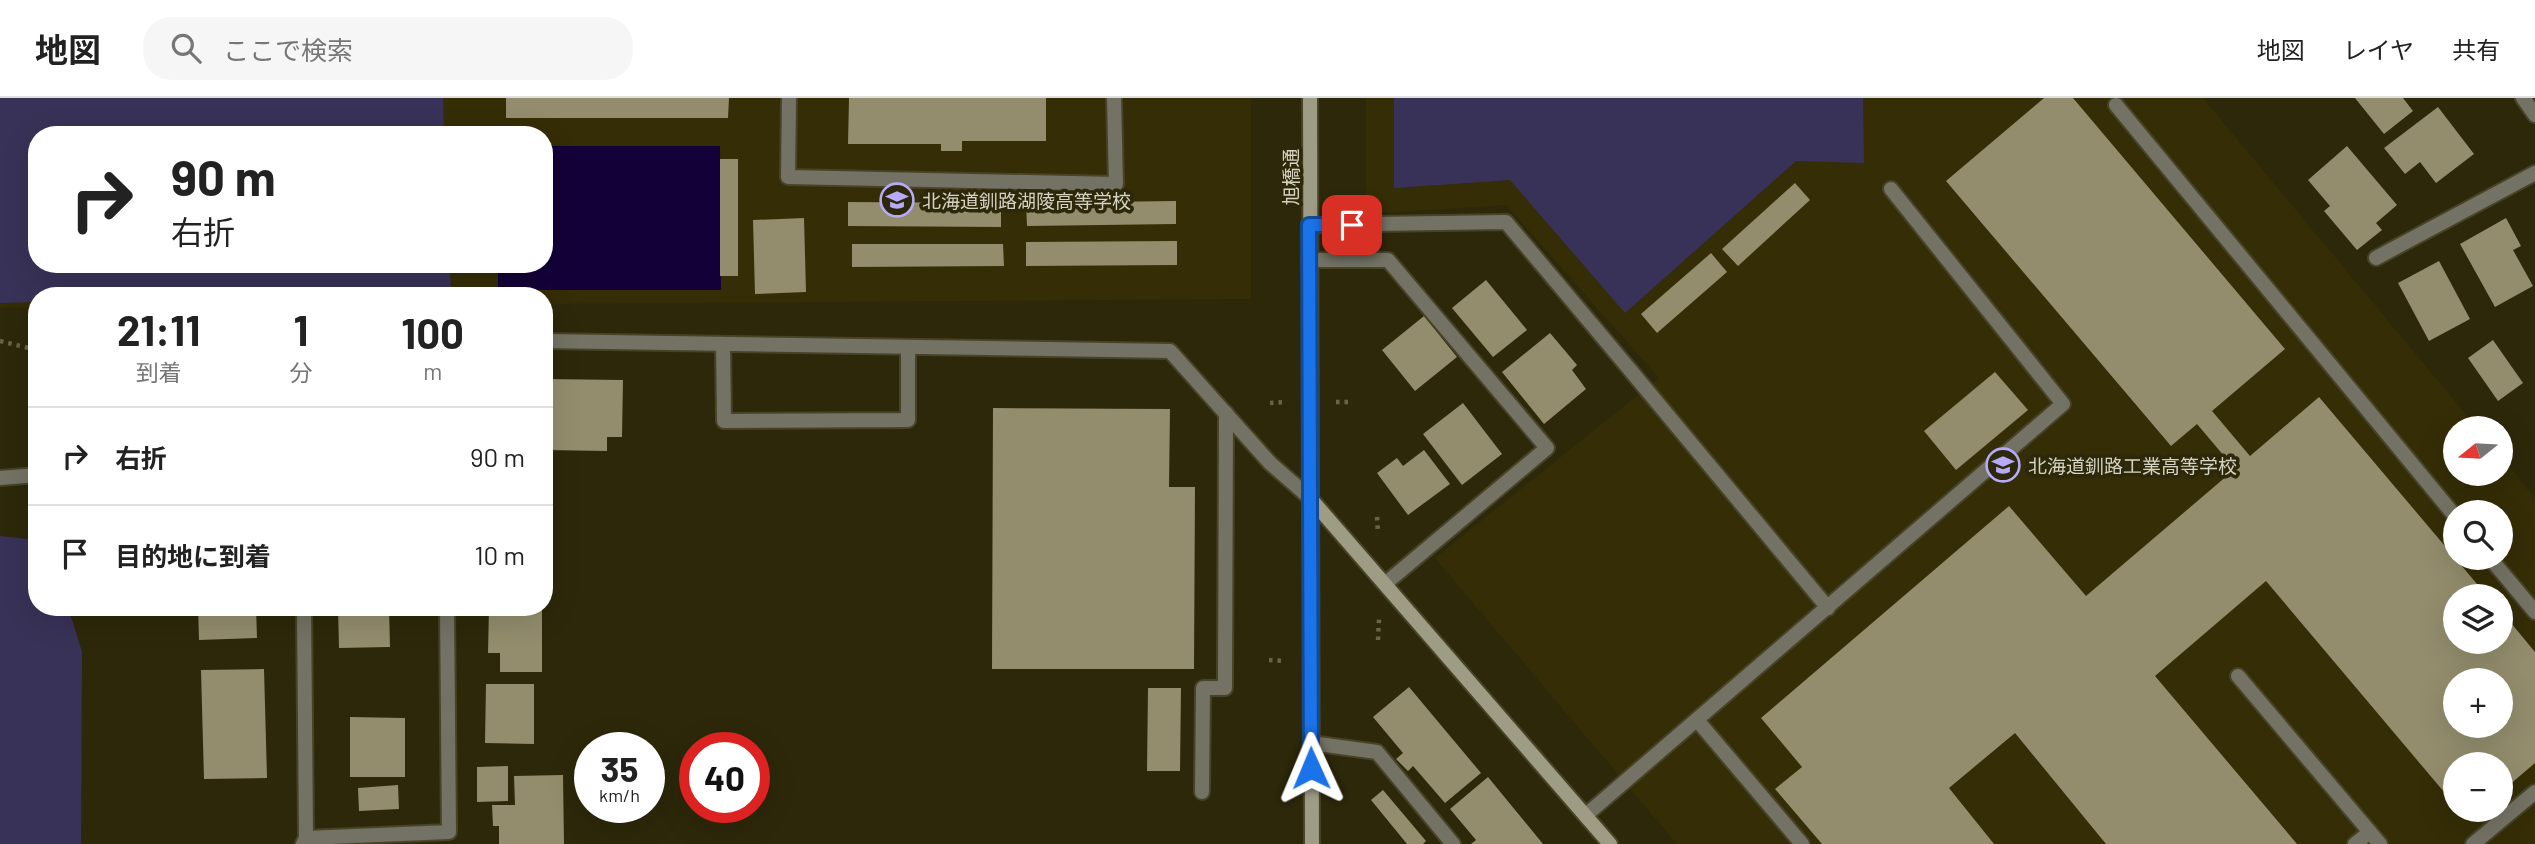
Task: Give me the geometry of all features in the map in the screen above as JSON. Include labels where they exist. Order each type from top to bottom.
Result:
[{"type":"street","points":[[789,98],[788,177],[1116,184],[1114,98]]},
{"type":"street","name":"旭橋通","points":[[1310,98],[1312,844]]},
{"type":"street","points":[[2523,98],[2535,115]]},
{"type":"street","points":[[2116,105],[2443,501]]},
{"type":"street","points":[[2376,258],[2535,173]]},
{"type":"street","points":[[1586,815],[2063,404],[1891,189]]},
{"type":"street","points":[[1309,225],[1506,222],[1828,608]]},
{"type":"street","points":[[1309,261],[1388,260],[1547,448],[1386,583]]},
{"type":"street","points":[[553,341],[1171,351],[1270,463],[1310,498],[1386,583],[1610,844]]},
{"type":"street","points":[[723,344],[724,421],[908,420],[908,346]]},
{"type":"street","points":[[1202,792],[1203,688],[1225,688],[1226,413]]},
{"type":"street","points":[[0,478],[28,476]]},
{"type":"street","points":[[2500,570],[2535,612]]},
{"type":"street","points":[[304,616],[304,841],[449,832],[447,616]]},
{"type":"street","points":[[2238,676],[2380,844]]},
{"type":"street","points":[[1697,720],[1802,844]]},
{"type":"street","points":[[1311,743],[1377,752],[1453,844]]},
{"type":"street","points":[[2473,844],[2535,792]]},
{"type":"street","points":[[2355,844],[2370,832]]},
{"type":"path","points":[[0,341],[28,348]]},
{"type":"shaded area","name":"北海道釧路湖陵高等学校","points":[[0,98],[1251,98],[1251,299],[553,304],[553,287],[28,287],[28,307],[0,308]]},
{"type":"shaded area","points":[[0,98],[443,98],[444,126],[28,126],[28,273],[450,273],[451,287],[28,287],[28,302],[0,303]]},
{"type":"shaded area","name":"北海道釧路工業高等学校","points":[[1366,98],[2203,98],[2467,416],[2443,416],[2443,486],[2513,486],[2513,471],[2535,498],[2535,844],[1677,844],[1435,558],[1659,378],[1506,205],[1366,214]]},
{"type":"shaded area","points":[[1394,98],[1863,98],[1864,163],[1796,161],[1625,313],[1510,180],[1394,188]]},
{"type":"shaded area","points":[[553,146],[720,146],[721,290],[553,290],[553,287],[498,287],[498,273],[553,273]]},
{"type":"shaded area","points":[[0,536],[28,539],[28,616],[71,616],[82,652],[81,844],[0,844]]},
{"type":"building","points":[[506,98],[729,98],[728,118],[506,118]]},
{"type":"building","points":[[849,98],[1046,98],[1046,141],[962,141],[962,151],[941,151],[941,144],[848,144]]},
{"type":"building","points":[[2044,98],[2073,98],[2285,349],[2212,411],[2250,456],[2319,397],[2443,544],[2443,570],[2465,570],[2477,584],[2443,584],[2443,654],[2513,654],[2513,625],[2535,652],[2535,763],[2513,782],[2513,752],[2443,752],[2443,791],[2266,581],[2155,676],[2297,844],[2106,844],[2015,733],[1949,788],[1994,844],[1822,844],[1775,789],[1802,767],[1761,718],[2009,506],[2086,596],[2235,469],[2197,424],[2171,446],[1946,181]]},
{"type":"building","points":[[2355,98],[2403,98],[2413,111],[2384,134]]},
{"type":"building","points":[[2438,107],[2474,154],[2436,183],[2420,162],[2405,174],[2384,148]]},
{"type":"building","points":[[2347,146],[2397,205],[2376,223],[2382,230],[2357,250],[2324,211],[2330,206],[2308,180]]},
{"type":"building","points":[[720,159],[738,159],[738,276],[720,276]]},
{"type":"building","points":[[1795,183],[1810,200],[1738,266],[1722,249]]},
{"type":"building","points":[[1176,201],[1176,224],[1027,226],[1026,203]]},
{"type":"building","points":[[848,202],[1001,203],[1001,227],[848,226]]},
{"type":"building","points":[[804,218],[806,292],[755,294],[753,220]]},
{"type":"building","points":[[2506,218],[2521,246],[2513,250],[2533,286],[2495,307],[2460,244]]},
{"type":"building","points":[[1177,241],[1177,265],[1026,266],[1026,242]]},
{"type":"building","points":[[852,244],[1003,244],[1004,266],[852,267]]},
{"type":"building","points":[[1711,253],[1727,272],[1657,333],[1641,314]]},
{"type":"building","points":[[2439,261],[2470,319],[2429,341],[2398,283]]},
{"type":"building","points":[[1486,280],[1527,330],[1493,357],[1452,308]]},
{"type":"building","points":[[1424,316],[1457,357],[1415,391],[1382,350]]},
{"type":"building","points":[[1550,333],[1577,365],[1572,370],[1586,389],[1544,424],[1502,372]]},
{"type":"building","points":[[2493,340],[2523,383],[2498,401],[2468,358]]},
{"type":"building","points":[[1995,372],[2028,410],[1956,470],[1924,431]]},
{"type":"building","points":[[553,379],[623,380],[622,437],[607,437],[607,451],[553,450]]},
{"type":"building","points":[[1463,403],[1502,454],[1462,485],[1423,434]]},
{"type":"building","points":[[993,408],[1170,409],[1169,487],[1195,487],[1194,669],[992,669]]},
{"type":"building","points":[[1424,450],[1450,484],[1408,515],[1377,473],[1397,458],[1403,466]]},
{"type":"building","points":[[198,616],[256,616],[257,638],[199,640]]},
{"type":"building","points":[[338,616],[389,616],[390,647],[339,648]]},
{"type":"building","points":[[489,616],[542,616],[542,672],[500,672],[500,653],[488,653]]},
{"type":"building","points":[[264,669],[267,778],[204,779],[201,670]]},
{"type":"building","points":[[486,684],[534,684],[534,744],[485,743]]},
{"type":"building","points":[[1409,687],[1481,773],[1445,803],[1413,766],[1408,771],[1396,759],[1403,753],[1373,717]]},
{"type":"building","points":[[1148,688],[1181,688],[1180,771],[1147,771]]},
{"type":"building","points":[[350,717],[405,718],[405,777],[350,777]]},
{"type":"building","points":[[508,766],[508,801],[477,802],[477,767]]},
{"type":"building","points":[[563,775],[564,844],[499,844],[499,826],[493,826],[492,805],[515,805],[514,776]]},
{"type":"building","points":[[1488,777],[1543,844],[1471,844],[1476,840],[1450,809]]},
{"type":"building","points":[[398,785],[399,809],[359,811],[358,788]]},
{"type":"building","points":[[1383,790],[1426,841],[1423,844],[1407,844],[1371,800]]},
{"type":"place","name":"北海道釧路湖陵高等学校","points":[[897,200]]},
{"type":"place","name":"北海道釧路工業高等学校","points":[[2003,465]]},
{"type":"route","points":[[1311,768],[1309,225],[1352,225]]}]
